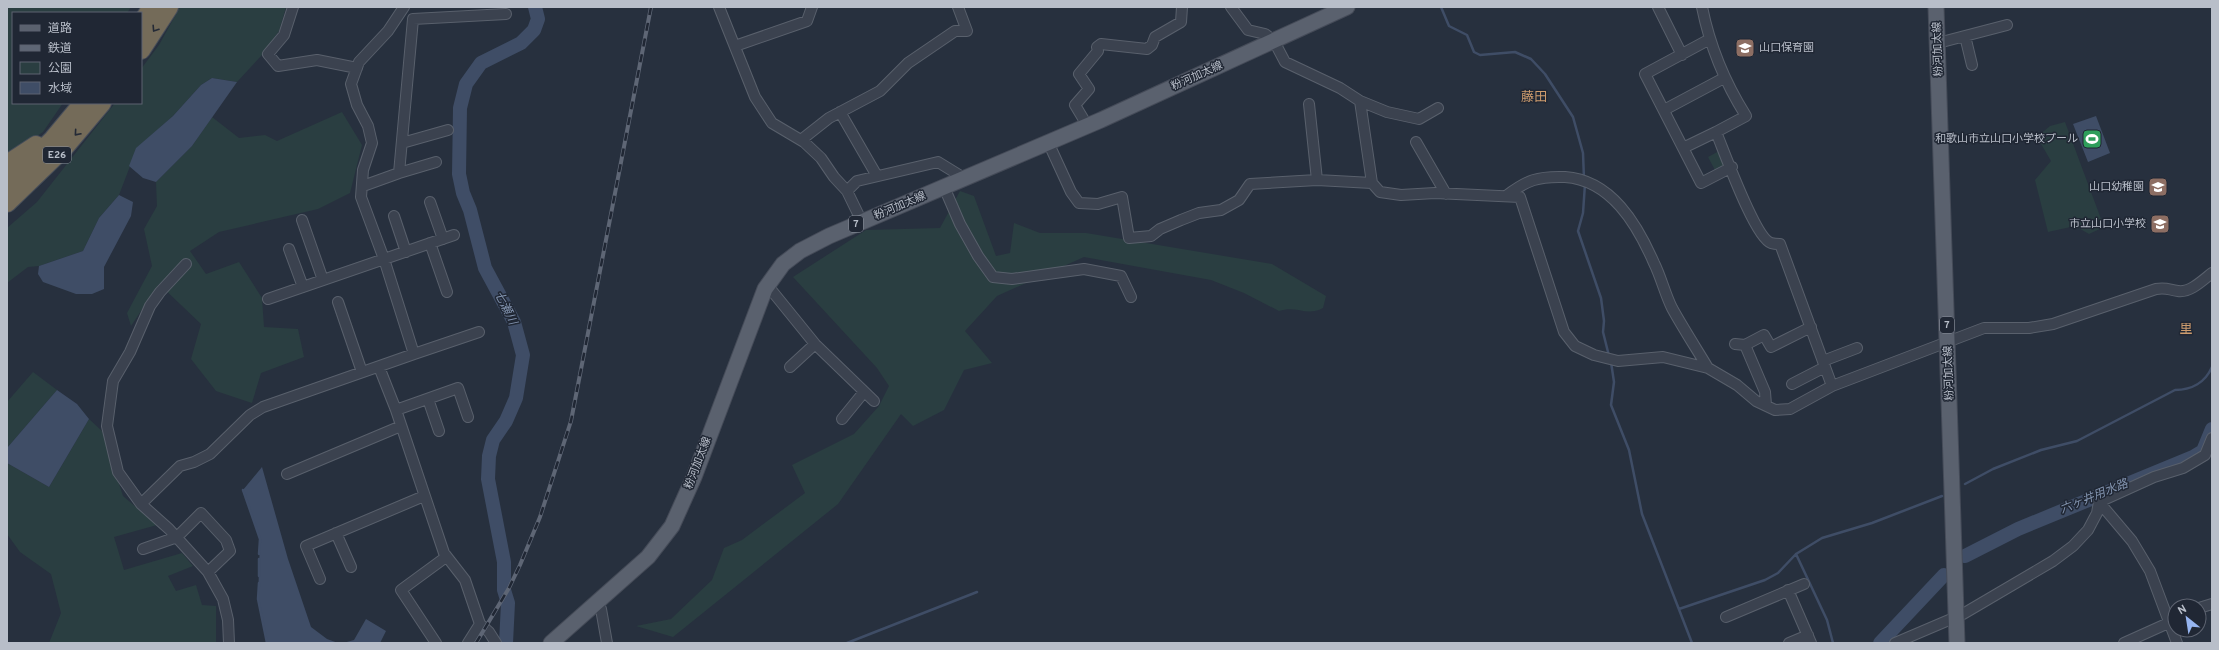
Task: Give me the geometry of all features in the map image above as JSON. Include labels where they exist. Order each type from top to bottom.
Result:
[{"type":"highway","points":[[142,17],[150,7]]},
{"type":"highway","points":[[142,22],[150,7]]},
{"type":"highway","points":[[142,48],[169,7]]},
{"type":"highway","points":[[7,164],[37,144],[54,129],[76,104]]},
{"type":"highway","name":"E26","points":[[7,185],[53,139],[83,104]]},
{"type":"highway","name":"E26","points":[[7,203],[64,148],[101,104]]},
{"type":"highway","points":[[7,213],[35,185],[64,148]]},
{"type":"main road","name":"粉河加太線","points":[[551,643],[648,557],[672,526],[694,477],[768,286],[783,264],[800,250],[829,236],[1087,125],[1347,7]]},
{"type":"main road","name":"粉河加太線","points":[[1936,7],[1957,643]]},
{"type":"street","points":[[293,7],[284,35],[268,54],[278,66],[317,60],[357,68]]},
{"type":"street","points":[[404,7],[388,31],[359,62],[352,84],[357,105],[368,126],[372,142],[363,170],[361,197],[384,259],[414,354]]},
{"type":"street","points":[[719,7],[755,97],[772,123],[800,140],[821,158],[834,177],[847,191],[862,222]]},
{"type":"street","points":[[735,46],[807,21],[812,7]]},
{"type":"street","points":[[800,140],[829,118],[880,91],[908,63],[955,31],[967,31],[958,7]]},
{"type":"street","points":[[1087,125],[1075,105],[1088,89],[1079,74],[1098,51],[1097,47],[1101,44],[1147,49],[1152,46],[1155,37],[1181,22],[1182,7]]},
{"type":"street","points":[[1231,7],[1237,18],[1248,30],[1265,34],[1274,41],[1285,62],[1340,88],[1360,101],[1387,112],[1419,119],[1438,108]]},
{"type":"street","points":[[1658,7],[1682,55]]},
{"type":"street","points":[[1683,148],[1746,116],[1724,78],[1710,39],[1702,7]]},
{"type":"street","points":[[399,173],[413,19],[506,14]]},
{"type":"street","points":[[1938,43],[2007,25]]},
{"type":"street","points":[[1965,36],[1972,65]]},
{"type":"street","points":[[1710,39],[1645,74],[1701,183],[1732,167]]},
{"type":"street","points":[[1664,110],[1724,78]]},
{"type":"street","points":[[1360,101],[1372,183],[1380,192],[1401,196],[1446,194],[1520,197],[1564,332],[1575,346],[1585,352],[1618,361],[1663,358],[1708,368],[1737,385],[1756,401],[1775,410],[1790,410],[1832,386],[1984,328],[2029,328],[2053,324],[2156,289],[2166,287],[2178,291],[2187,291],[2211,276]]},
{"type":"street","points":[[1309,104],[1317,180]]},
{"type":"street","points":[[840,112],[877,176]]},
{"type":"street","points":[[402,142],[448,130]]},
{"type":"street","points":[[1716,132],[1732,167],[1750,215],[1770,243],[1780,244],[1832,386]]},
{"type":"street","points":[[1048,142],[1071,192],[1079,203],[1098,204],[1122,196],[1129,238],[1150,236],[1160,229],[1199,213],[1221,210],[1239,200],[1250,184],[1317,180],[1372,183]]},
{"type":"street","points":[[1416,142],[1446,194]]},
{"type":"street","points":[[363,186],[436,162]]},
{"type":"street","points":[[847,191],[857,181],[938,162],[964,178]]},
{"type":"street","points":[[1506,196],[1523,183],[1549,177],[1579,179],[1600,187],[1614,199],[1634,224],[1654,262],[1672,307],[1708,368]]},
{"type":"street","points":[[944,187],[960,224],[978,256],[993,277],[1012,279],[1084,269],[1121,276],[1131,297]]},
{"type":"street","points":[[430,202],[443,239]]},
{"type":"street","points":[[394,216],[406,252]]},
{"type":"street","points":[[302,220],[323,280]]},
{"type":"street","points":[[268,299],[454,235]]},
{"type":"street","points":[[430,243],[447,292]]},
{"type":"street","points":[[289,249],[303,287]]},
{"type":"street","points":[[186,264],[160,292],[150,306],[130,352],[113,381],[107,426],[118,472],[141,504],[177,537],[208,572],[223,599],[228,620],[229,643]]},
{"type":"street","points":[[768,286],[815,344],[874,401]]},
{"type":"street","points":[[338,302],[362,372]]},
{"type":"street","points":[[1766,405],[1765,392],[1740,344],[1764,335],[1771,347],[1811,327]]},
{"type":"street","points":[[141,504],[180,466],[194,462],[210,454],[250,415],[263,407],[479,332]]},
{"type":"street","points":[[790,367],[815,344]]},
{"type":"street","points":[[1792,384],[1824,364],[1857,348]]},
{"type":"street","points":[[379,367],[396,410],[446,557],[465,580],[480,624],[489,632],[496,643]]},
{"type":"street","points":[[396,410],[458,388],[468,416]]},
{"type":"street","points":[[842,419],[864,392]]},
{"type":"street","points":[[428,399],[439,431]]},
{"type":"street","points":[[287,474],[401,426]]},
{"type":"street","points":[[2099,502],[2148,479],[2183,468],[2205,455],[2212,438]]},
{"type":"street","points":[[320,579],[306,546],[424,496]]},
{"type":"street","points":[[1895,643],[1956,617],[2053,561],[2073,546],[2094,521],[2099,502]]},
{"type":"street","points":[[2099,502],[2132,542],[2150,571],[2167,610]]},
{"type":"street","points":[[143,549],[177,537],[201,513],[226,540],[230,551],[208,572]]},
{"type":"street","points":[[336,533],[351,567]]},
{"type":"street","points":[[436,643],[401,590],[446,557]]},
{"type":"street","points":[[1726,617],[1804,584]]},
{"type":"street","points":[[1788,590],[1810,639],[1789,643]]},
{"type":"street","points":[[596,603],[601,609],[606,643]]},
{"type":"street","points":[[2124,643],[2167,623]]},
{"type":"street","points":[[468,643],[480,624]]},
{"type":"green space","points":[[7,7],[131,7],[128,12],[12,12],[12,104],[62,104],[43,132],[7,156]]},
{"type":"green space","points":[[180,7],[286,7],[279,31],[261,56],[237,82],[212,78],[201,85],[173,116],[137,148],[119,195],[99,218],[83,251],[39,266],[28,267],[7,283],[7,228],[37,202],[114,104],[142,104],[142,68],[159,45]]},
{"type":"green space","points":[[342,112],[362,145],[350,193],[318,209],[219,232],[190,251],[206,274],[239,262],[262,298],[264,327],[298,329],[304,357],[261,373],[252,403],[216,391],[191,359],[201,324],[159,284],[131,326],[127,313],[152,266],[144,229],[157,206],[156,182],[192,146],[212,117],[239,138],[265,135],[277,141]]},
{"type":"green space","points":[[2065,122],[2104,227],[2089,234],[2075,226],[2048,232],[2035,180],[2051,161],[2037,137],[2050,126]]},
{"type":"green space","points":[[1721,150],[1729,167],[1716,172],[1708,157]]},
{"type":"green space","points":[[960,191],[974,196],[996,256],[1010,253],[1014,223],[1040,233],[1086,233],[1272,264],[1326,296],[1323,308],[1311,311],[1291,309],[1279,311],[1244,293],[1211,280],[1084,257],[997,296],[965,331],[992,363],[964,370],[944,410],[913,426],[901,414],[838,504],[673,637],[636,626],[671,619],[712,580],[724,548],[742,540],[805,493],[792,465],[854,434],[879,406],[889,386],[877,368],[793,277],[866,230],[940,228]]},
{"type":"green space","points":[[33,372],[57,390],[7,448],[7,402]]},
{"type":"green space","points":[[89,419],[102,431],[123,496],[157,525],[114,537],[124,570],[182,553],[193,566],[168,576],[176,591],[196,585],[202,605],[216,606],[216,643],[49,643],[61,613],[51,574],[20,552],[7,534],[7,463],[49,487]]},
{"type":"water","points":[[212,78],[237,82],[192,146],[156,182],[143,178],[129,166],[136,148],[173,116],[201,85]]},
{"type":"water","name":"和歌山市立山口小学校プール","points":[[2096,116],[2110,153],[2088,162],[2073,124]]},
{"type":"water","points":[[119,195],[133,202],[131,216],[104,267],[104,289],[92,294],[76,294],[43,282],[38,274],[39,266],[83,251],[99,218]]},
{"type":"water","points":[[57,390],[77,404],[89,419],[49,487],[7,463],[7,448]]},
{"type":"water","points":[[262,467],[288,559],[311,627],[327,639],[338,643],[267,643],[258,599],[260,539],[243,490]]},
{"type":"water","points":[[366,619],[386,631],[380,643],[343,643],[354,640]]},
{"type":"waterway","name":"七瀬川","points":[[506,643],[508,603],[504,590],[504,562],[488,479],[489,456],[493,440],[506,421],[516,398],[523,355],[514,322],[485,268],[470,210],[463,193],[459,174],[460,108],[466,84],[481,63],[521,43],[534,30],[538,19],[535,7]]},
{"type":"waterway","points":[[1441,7],[1449,26],[1467,35],[1474,52],[1480,55],[1515,52],[1531,59],[1545,74],[1573,117],[1583,153],[1584,179]]},
{"type":"waterway","points":[[1585,184],[1583,213],[1578,231],[1601,298],[1604,321],[1603,332],[1609,356]]},
{"type":"waterway","points":[[1611,362],[1614,382],[1611,405],[1629,450],[1642,514],[1692,643]]},
{"type":"waterway","points":[[1965,484],[1993,469],[2041,450],[2077,441],[2175,390],[2192,387],[2206,377],[2212,367]]},
{"type":"waterway","name":"六ヶ井用水路","points":[[1965,556],[2018,529],[2193,457],[2203,451],[2212,429]]},
{"type":"waterway","points":[[243,490],[260,539],[259,554]]},
{"type":"waterway","points":[[1679,609],[1765,580],[1778,573],[1796,554],[1822,538],[1872,523],[1942,496]]},
{"type":"waterway","points":[[1796,554],[1827,620],[1833,643]]},
{"type":"waterway","points":[[259,559],[259,576]]},
{"type":"waterway","name":"六ヶ井用水路","points":[[1880,643],[1944,575]]},
{"type":"waterway","points":[[259,583],[258,599],[267,643]]},
{"type":"waterway","points":[[847,643],[977,592]]},
{"type":"railway","points":[[476,643],[509,588],[520,565],[540,517],[571,421],[651,7]]},
{"type":"place","name":"山口保育園","points":[[1745,48]]},
{"type":"place","name":"和歌山市立山口小学校プール","points":[[2092,139]]},
{"type":"place","name":"山口幼稚園","points":[[2158,187]]},
{"type":"place","name":"市立山口小学校","points":[[2160,224]]},
{"type":"district","name":"藤田","points":[[1534,98]]},
{"type":"district","name":"里","points":[[2186,330]]}]
